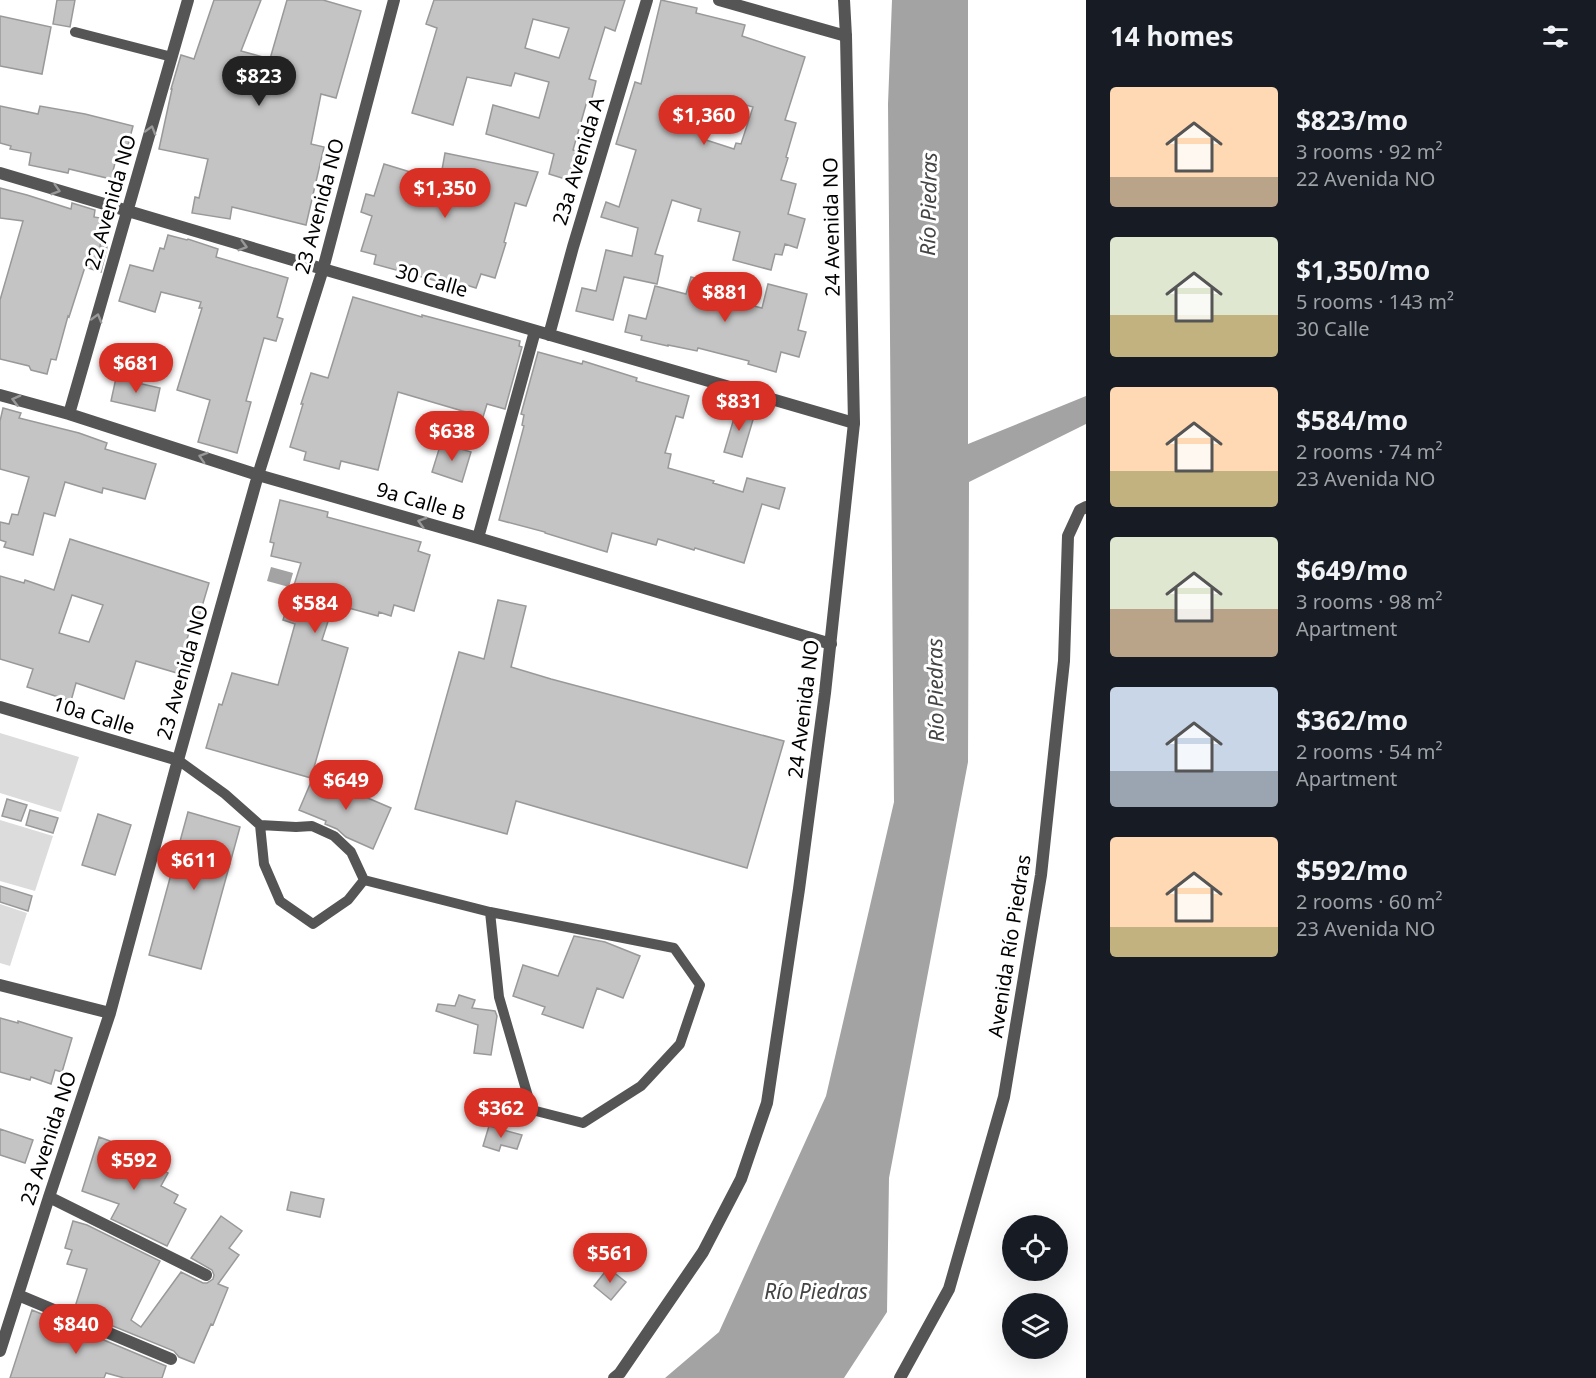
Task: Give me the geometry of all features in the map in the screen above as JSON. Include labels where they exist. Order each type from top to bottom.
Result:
[{"type":"street","name":"22 Avenida NO","points":[[69,414],[188,0]]},
{"type":"street","name":"23 Avenida NO","points":[[0,1351],[110,1013],[258,475],[323,269],[394,0]]},
{"type":"street","name":"23a Avenida A","points":[[549,335],[647,0]]},
{"type":"street","points":[[719,0],[846,36]]},
{"type":"street","name":"24 Avenida NO","points":[[614,1378],[620,1373],[703,1252],[741,1179],[767,1103],[799,889],[831,645],[854,423],[844,0]]},
{"type":"street","name":"30 Calle","points":[[0,173],[854,423]]},
{"type":"street","points":[[478,538],[535,331]]},
{"type":"street","name":"9a Calle B","points":[[0,395],[69,414],[258,475],[478,538],[831,645]]},
{"type":"street","name":"Avenida Río Piedras","points":[[900,1378],[949,1289],[1004,1097],[1041,875],[1064,661],[1068,536],[1080,510],[1086,507]]},
{"type":"street","name":"10a Calle","points":[[0,707],[178,760]]},
{"type":"street","points":[[0,985],[110,1013]]},
{"type":"street","points":[[49,1197],[206,1275]]},
{"type":"street","points":[[18,1295],[171,1359]]},
{"type":"lane","points":[[75,32],[171,57]]},
{"type":"lane","points":[[178,760],[225,794],[260,825],[312,826],[334,836],[351,852],[364,880]]},
{"type":"lane","points":[[260,825],[264,864],[280,901],[313,924],[348,900],[364,880]]},
{"type":"lane","points":[[364,880],[490,912],[674,948],[700,985],[680,1044],[641,1086],[583,1123],[532,1110],[499,997],[490,912]]},
{"type":"shaded area","points":[[0,733],[79,757],[61,812],[0,793]]},
{"type":"shaded area","points":[[0,820],[53,836],[35,891],[0,881]]},
{"type":"shaded area","points":[[0,904],[27,913],[10,966],[0,963]]},
{"type":"water","name":"Río Piedras","points":[[892,0],[968,0],[968,444],[1086,396],[1086,424],[969,482],[968,762],[889,1178],[887,1312],[844,1378],[665,1378],[719,1332],[826,1096],[894,802],[888,104]]},
{"type":"water","points":[[271,567],[293,573],[289,587],[267,581]]},
{"type":"building","points":[[57,0],[75,0],[70,27],[53,24]]},
{"type":"building","points":[[214,0],[261,0],[241,51],[270,59],[287,0],[323,0],[361,11],[336,98],[321,94],[311,144],[324,147],[306,225],[232,207],[230,219],[192,213],[195,197],[199,198],[208,159],[159,149],[171,89],[181,55],[194,59]]},
{"type":"building","points":[[434,0],[625,0],[615,31],[605,27],[589,79],[596,81],[591,102],[587,101],[573,150],[584,154],[575,182],[549,174],[554,154],[486,134],[493,105],[539,118],[549,82],[515,73],[511,86],[467,77],[453,125],[412,113],[437,28],[426,24]],"holes":[[[533,19],[569,28],[559,58],[525,48]]]},
{"type":"building","points":[[661,0],[697,8],[696,13],[745,25],[742,36],[805,57],[785,120],[796,123],[781,180],[796,184],[788,214],[805,219],[797,248],[785,244],[782,255],[775,254],[771,270],[733,260],[740,232],[698,221],[701,209],[672,200],[655,254],[663,256],[657,284],[624,277],[613,320],[576,311],[582,288],[596,291],[606,250],[632,256],[638,228],[601,217],[606,202],[619,207],[636,150],[616,144],[635,82],[641,84]],"holes":[[[717,97],[753,107],[741,144],[736,143],[734,149],[703,139]]]},
{"type":"building","points":[[0,16],[51,27],[42,74],[0,66]]},
{"type":"building","points":[[0,106],[38,114],[40,106],[133,126],[128,145],[120,143],[111,179],[69,169],[68,173],[29,165],[31,153],[10,149],[11,146],[0,143]]},
{"type":"building","points":[[445,153],[538,172],[526,206],[515,203],[495,278],[481,274],[476,288],[460,283],[459,287],[374,264],[376,255],[361,251],[372,216],[361,212],[366,194],[374,196],[384,164],[440,181]]},
{"type":"building","points":[[0,188],[71,209],[72,203],[95,210],[94,217],[106,219],[100,246],[107,247],[101,272],[85,267],[56,360],[51,359],[47,374],[31,370],[29,366],[0,359],[0,300],[23,221],[0,218]]},
{"type":"building","points":[[168,235],[218,249],[216,257],[288,278],[277,317],[283,319],[276,341],[264,338],[246,401],[251,402],[237,453],[198,442],[210,400],[177,390],[202,308],[199,308],[201,302],[161,292],[155,312],[119,301],[130,265],[153,271],[160,248],[164,249]]},
{"type":"building","points":[[691,277],[716,283],[713,296],[762,308],[768,284],[807,294],[798,330],[806,332],[799,357],[781,352],[776,372],[748,364],[749,361],[698,348],[697,351],[641,340],[642,336],[625,332],[629,315],[646,319],[655,286],[686,294]]},
{"type":"building","points":[[353,297],[520,341],[519,346],[522,347],[505,409],[487,404],[483,417],[398,392],[378,470],[341,461],[339,469],[304,460],[306,452],[290,447],[303,404],[301,404],[311,373],[328,378]]},
{"type":"building","points":[[538,352],[582,364],[583,361],[637,378],[636,381],[689,396],[683,418],[676,416],[665,453],[671,454],[668,468],[743,492],[747,478],[785,488],[779,509],[762,504],[744,563],[658,539],[656,545],[612,533],[607,552],[499,520],[524,426],[522,425],[524,415],[521,414]]},
{"type":"building","points":[[116,378],[160,388],[155,411],[111,401]]},
{"type":"building","points":[[3,408],[21,413],[19,418],[79,433],[107,443],[105,449],[156,464],[145,499],[103,488],[102,493],[65,482],[55,516],[44,513],[33,555],[4,547],[6,542],[0,540],[0,522],[9,524],[12,514],[18,515],[29,477],[0,469],[0,421]]},
{"type":"building","points":[[737,408],[755,413],[742,457],[724,452]]},
{"type":"building","points":[[441,443],[471,452],[462,482],[432,472]]},
{"type":"building","points":[[280,500],[328,512],[327,517],[421,542],[418,551],[430,555],[414,611],[394,605],[391,616],[379,612],[378,616],[333,606],[322,640],[348,648],[311,778],[206,748],[219,704],[222,705],[232,673],[278,685],[295,624],[283,620],[301,563],[271,556],[274,543],[270,542]]},
{"type":"building","points":[[70,539],[209,583],[198,620],[193,619],[177,673],[136,661],[124,699],[76,683],[71,701],[27,687],[33,669],[0,659],[0,576],[24,583],[25,580],[54,590]],"holes":[[[72,595],[103,605],[89,642],[59,633]]]},
{"type":"building","points":[[498,600],[526,606],[511,667],[784,741],[747,868],[516,801],[507,834],[415,809],[459,652],[484,659]]},
{"type":"building","points":[[314,775],[391,808],[373,849],[346,837],[337,829],[325,824],[326,821],[299,810]]},
{"type":"building","points":[[7,799],[27,805],[21,821],[2,816]]},
{"type":"building","points":[[30,810],[58,818],[53,833],[26,825]]},
{"type":"building","points":[[188,812],[240,827],[201,969],[149,955]]},
{"type":"building","points":[[98,814],[131,825],[115,875],[82,865]]},
{"type":"building","points":[[0,886],[32,896],[28,911],[0,902]]},
{"type":"building","points":[[574,936],[605,942],[640,956],[623,998],[597,988],[583,1028],[542,1014],[545,1007],[513,996],[523,965],[558,976]]},
{"type":"building","points":[[459,995],[475,1000],[472,1008],[495,1011],[497,1016],[491,1055],[474,1053],[478,1025],[436,1011],[438,1004],[455,1006]]},
{"type":"building","points":[[0,1018],[18,1023],[18,1021],[72,1038],[62,1072],[55,1070],[51,1084],[31,1077],[30,1080],[0,1072]]},
{"type":"building","points":[[489,1126],[522,1135],[517,1149],[501,1145],[499,1151],[483,1146]]},
{"type":"building","points":[[0,1129],[33,1140],[25,1163],[0,1155]]},
{"type":"building","points":[[99,1137],[140,1152],[139,1157],[168,1173],[161,1186],[178,1195],[174,1203],[186,1209],[167,1246],[111,1219],[119,1204],[82,1191]]},
{"type":"building","points":[[291,1192],[324,1199],[320,1217],[287,1210]]},
{"type":"building","points":[[221,1216],[242,1231],[229,1248],[239,1255],[218,1284],[228,1288],[194,1363],[179,1357],[174,1351],[74,1310],[87,1269],[67,1264],[72,1250],[65,1248],[73,1221],[87,1225],[160,1261],[131,1320],[141,1327],[181,1272],[203,1283],[213,1279],[212,1270],[191,1258]]},
{"type":"building","points":[[608,1268],[626,1282],[611,1300],[594,1286]]},
{"type":"building","points":[[32,1310],[166,1366],[162,1378],[124,1378],[106,1373],[104,1378],[10,1378]]}]
